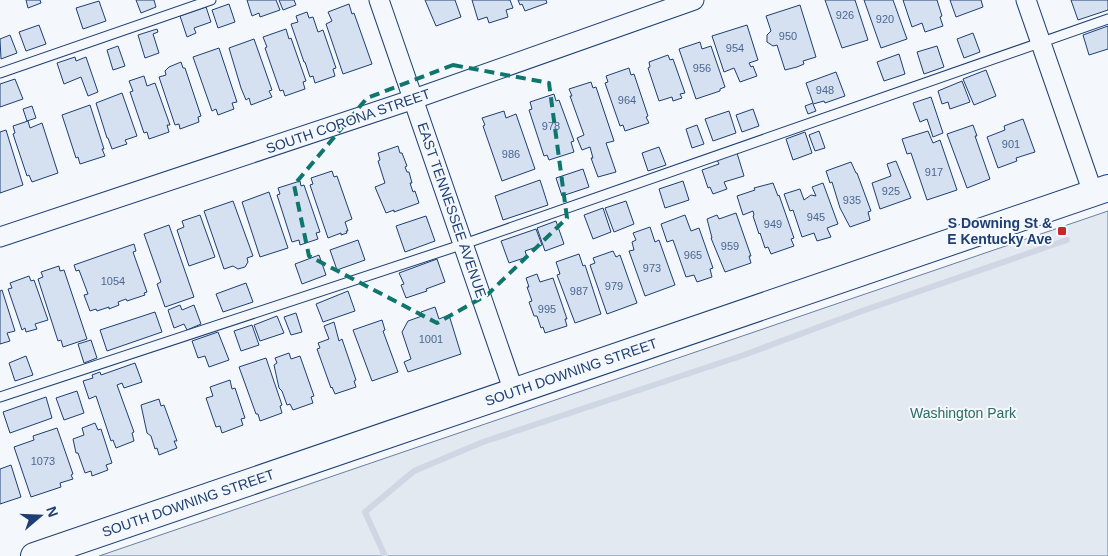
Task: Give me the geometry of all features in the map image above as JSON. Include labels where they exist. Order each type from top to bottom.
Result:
[{"type":"main road","name":"SOUTH DOWNING STREET","points":[[34,556],[1100,190]]},
{"type":"street","name":"EAST TENNESSEE AVENUE","points":[[379,0],[514,392]]},
{"type":"street","name":"SOUTH CORONA STREET","points":[[0,237],[414,99],[694,0]]},
{"type":"street","points":[[1026,0],[1041,43],[1100,190]]},
{"type":"lane","points":[[0,73],[211,0]]},
{"type":"lane","points":[[0,397],[464,244],[1108,19]]},
{"type":"highlighted area","points":[[453,65],[549,83],[567,218],[487,295],[437,323],[309,256],[294,185],[367,98]]},
{"type":"green space","name":"Washington Park","points":[[1108,211],[1108,556],[99,556]]},
{"type":"building","points":[[26,0],[40,0],[41,3],[28,8]]},
{"type":"building","points":[[136,0],[154,0],[156,7],[141,13]]},
{"type":"building","points":[[247,0],[276,0],[280,10],[260,17],[259,13],[252,16]]},
{"type":"building","points":[[279,0],[294,0],[296,5],[283,10]]},
{"type":"building","points":[[425,0],[455,0],[461,17],[436,26]]},
{"type":"building","points":[[472,0],[510,0],[513,8],[506,10],[508,17],[489,23],[487,17],[478,20]]},
{"type":"building","points":[[518,0],[546,0],[547,3],[525,11]]},
{"type":"building","points":[[825,0],[855,0],[868,40],[842,48]]},
{"type":"building","points":[[864,0],[893,0],[907,39],[881,48]]},
{"type":"building","points":[[903,0],[937,0],[943,26],[925,32],[922,23],[912,27]]},
{"type":"building","points":[[950,0],[981,0],[983,7],[956,17]]},
{"type":"building","points":[[1071,0],[1108,0],[1108,10],[1078,20]]},
{"type":"building","points":[[99,1],[106,21],[83,29],[76,8]]},
{"type":"building","points":[[229,4],[235,22],[218,28],[212,10]]},
{"type":"building","points":[[349,4],[372,64],[343,74],[326,24],[332,21],[328,12]]},
{"type":"building","points":[[800,5],[816,57],[803,61],[804,64],[797,67],[785,70],[777,45],[773,46],[767,42],[767,35],[771,31],[766,16]]},
{"type":"building","points":[[206,7],[211,22],[194,28],[196,33],[187,37],[180,16]]},
{"type":"building","points":[[307,12],[309,18],[313,17],[318,32],[323,30],[336,68],[333,69],[335,76],[315,83],[313,76],[310,77],[291,24],[298,22],[296,16]]},
{"type":"building","points":[[39,25],[46,44],[26,51],[19,32]]},
{"type":"building","points":[[747,25],[758,60],[749,63],[751,67],[753,66],[757,76],[740,82],[734,68],[724,72],[712,36]]},
{"type":"building","points":[[1108,26],[1108,49],[1089,55],[1083,35]]},
{"type":"building","points":[[157,29],[158,32],[153,34],[159,53],[145,58],[138,35]]},
{"type":"building","points":[[286,29],[306,81],[303,82],[305,89],[285,96],[283,90],[280,91],[263,37]]},
{"type":"building","points":[[973,33],[980,52],[964,58],[957,39]]},
{"type":"building","points":[[10,35],[17,53],[1,59],[0,39]]},
{"type":"building","points":[[254,39],[272,90],[269,91],[272,97],[251,105],[249,98],[246,100],[241,88],[229,48]]},
{"type":"building","points":[[700,42],[702,49],[711,46],[725,87],[720,89],[720,91],[696,99],[679,49]]},
{"type":"building","points":[[118,46],[125,66],[113,70],[107,50]]},
{"type":"building","points":[[937,46],[944,67],[924,74],[917,52]]},
{"type":"building","points":[[219,48],[237,102],[232,103],[234,109],[218,115],[216,109],[212,111],[193,57]]},
{"type":"building","points":[[899,54],[905,74],[884,81],[877,62]]},
{"type":"building","points":[[668,55],[670,60],[673,59],[685,93],[680,94],[682,98],[673,101],[672,97],[659,101],[648,68],[650,67],[649,62]]},
{"type":"building","points":[[75,57],[76,61],[86,57],[98,92],[88,96],[81,77],[64,84],[57,63]]},
{"type":"building","points":[[181,62],[183,68],[185,68],[201,116],[198,117],[199,122],[180,129],[179,124],[175,125],[159,77],[166,75],[165,71],[169,67]]},
{"type":"building","points":[[629,68],[631,75],[634,74],[649,123],[625,131],[623,125],[620,126],[605,83],[608,82],[606,76]]},
{"type":"building","points":[[986,70],[996,96],[974,105],[963,79]]},
{"type":"building","points":[[836,72],[845,96],[825,103],[824,101],[813,104],[816,111],[808,114],[805,106],[813,103],[806,83]]},
{"type":"building","points":[[144,76],[147,86],[155,83],[170,125],[167,125],[169,132],[149,139],[147,132],[144,133],[130,92],[133,91],[129,81]]},
{"type":"building","points":[[15,79],[23,99],[0,107],[0,84]]},
{"type":"building","points":[[962,81],[970,102],[950,109],[948,102],[942,104],[938,91]]},
{"type":"building","points":[[591,82],[593,88],[596,87],[614,141],[606,143],[616,172],[598,177],[591,158],[593,158],[590,147],[582,150],[577,138],[584,135],[569,89]]},
{"type":"building","points":[[122,93],[137,136],[125,140],[127,144],[112,149],[96,103]]},
{"type":"building","points":[[554,94],[556,101],[559,100],[574,141],[571,142],[574,152],[549,160],[547,155],[544,156],[529,110],[532,109],[530,102]]},
{"type":"building","points":[[931,97],[943,133],[933,137],[927,119],[920,122],[913,103]]},
{"type":"building","points":[[90,105],[105,156],[80,164],[78,157],[76,158],[62,115]]},
{"type":"building","points":[[32,106],[36,118],[27,121],[23,109]]},
{"type":"building","points":[[753,109],[759,126],[742,132],[736,115]]},
{"type":"building","points":[[504,111],[506,118],[516,114],[535,169],[502,181],[482,118]]},
{"type":"building","points":[[729,111],[736,133],[713,141],[705,119]]},
{"type":"building","points":[[1023,119],[1035,152],[1016,158],[1017,161],[998,168],[987,137],[1005,130],[1004,126]]},
{"type":"building","points":[[28,121],[30,128],[42,123],[58,173],[32,182],[29,175],[27,176],[13,134],[15,133],[13,126]]},
{"type":"building","points":[[697,125],[704,144],[692,148],[686,129]]},
{"type":"building","points":[[973,125],[990,179],[967,188],[947,134]]},
{"type":"building","points":[[6,130],[23,185],[0,193],[0,132]]},
{"type":"building","points":[[819,131],[825,148],[815,151],[809,135]]},
{"type":"building","points":[[928,131],[933,143],[940,140],[957,190],[927,200],[911,153],[907,154],[902,139]]},
{"type":"building","points":[[805,132],[812,153],[793,160],[786,139]]},
{"type":"building","points":[[398,146],[407,166],[405,167],[407,172],[409,172],[413,192],[415,191],[419,203],[386,213],[375,187],[385,183],[378,161],[380,160],[378,153]]},
{"type":"building","points":[[659,147],[666,165],[648,171],[642,153]]},
{"type":"building","points":[[737,153],[744,176],[724,182],[727,189],[713,194],[710,187],[708,188],[702,170],[719,164],[717,160]]},
{"type":"building","points":[[896,161],[911,198],[880,209],[872,183],[891,176],[887,164]]},
{"type":"building","points":[[851,162],[871,211],[868,212],[870,220],[850,227],[840,208],[832,182],[830,183],[826,171]]},
{"type":"building","points":[[583,169],[589,187],[562,196],[556,178]]},
{"type":"building","points":[[332,171],[334,177],[337,176],[352,219],[345,222],[347,233],[341,235],[341,233],[328,238],[310,185],[313,184],[311,178]]},
{"type":"building","points":[[540,180],[548,205],[503,220],[495,196]]},
{"type":"building","points":[[300,181],[301,186],[304,185],[320,232],[316,233],[318,239],[300,245],[299,240],[292,242],[277,195],[280,194],[278,188]]},
{"type":"building","points":[[683,181],[689,200],[665,208],[659,189]]},
{"type":"building","points":[[773,183],[794,238],[791,239],[794,246],[771,254],[768,247],[765,248],[759,234],[753,211],[743,215],[737,196],[755,190],[754,188]]},
{"type":"building","points":[[823,183],[838,224],[827,228],[831,237],[817,241],[814,233],[802,237],[793,210],[790,211],[784,194],[800,189],[804,200],[811,195],[816,196],[812,187]]},
{"type":"building","points":[[269,192],[288,248],[260,257],[242,202]]},
{"type":"building","points":[[233,201],[253,256],[247,258],[248,262],[245,267],[238,269],[233,266],[224,269],[204,211]]},
{"type":"building","points":[[626,201],[634,224],[614,232],[605,208]]},
{"type":"building","points":[[603,208],[611,232],[593,239],[584,215]]},
{"type":"building","points":[[736,213],[751,256],[749,256],[751,263],[725,272],[711,238],[707,219],[717,215],[719,219]]},
{"type":"building","points":[[200,215],[215,257],[189,266],[177,230],[184,227],[182,221]]},
{"type":"building","points":[[685,215],[691,231],[699,228],[713,268],[710,269],[712,277],[697,282],[694,275],[686,277],[673,240],[667,242],[661,224]]},
{"type":"building","points":[[426,216],[435,241],[405,252],[396,226]]},
{"type":"building","points":[[556,221],[564,244],[545,251],[537,228]]},
{"type":"building","points":[[169,225],[194,297],[165,307],[157,284],[161,282],[144,234]]},
{"type":"building","points":[[650,227],[655,242],[659,240],[675,285],[645,296],[629,251],[634,250],[632,242],[636,240],[633,233]]},
{"type":"building","points":[[536,229],[542,245],[525,251],[527,257],[509,263],[501,241]]},
{"type":"building","points":[[358,240],[365,260],[337,270],[330,250]]},
{"type":"building","points":[[134,244],[136,251],[133,252],[147,292],[144,293],[145,295],[118,302],[119,305],[109,309],[109,307],[90,311],[84,295],[88,294],[79,270],[76,271],[74,265]]},
{"type":"building","points":[[613,251],[616,257],[620,255],[637,303],[607,314],[590,265],[595,263],[593,258]]},
{"type":"building","points":[[579,254],[583,266],[585,265],[601,314],[575,323],[557,275],[560,274],[556,262]]},
{"type":"building","points":[[319,255],[326,275],[302,284],[295,264]]},
{"type":"building","points":[[437,259],[445,282],[406,298],[401,285],[404,284],[399,273]]},
{"type":"building","points":[[59,266],[60,271],[64,270],[87,339],[63,347],[61,340],[58,341],[38,279],[43,277],[41,272]]},
{"type":"building","points":[[537,274],[540,282],[553,278],[567,319],[565,319],[567,326],[545,333],[537,316],[534,316],[529,302],[532,301],[526,278]]},
{"type":"building","points":[[29,276],[31,281],[34,280],[48,320],[35,324],[37,329],[26,332],[25,328],[22,330],[8,289],[12,288],[10,283]]},
{"type":"building","points":[[246,283],[253,302],[223,312],[216,294]]},
{"type":"building","points":[[2,290],[15,331],[7,333],[10,341],[0,344],[0,291]]},
{"type":"building","points":[[348,291],[355,311],[323,322],[316,304]]},
{"type":"building","points":[[180,305],[182,310],[194,305],[201,324],[187,330],[184,324],[174,328],[168,310]]},
{"type":"building","points":[[435,307],[439,319],[449,315],[461,354],[408,372],[404,362],[411,359],[402,332],[408,321],[422,316],[421,312]]},
{"type":"building","points":[[155,312],[162,332],[107,351],[100,330]]},
{"type":"building","points":[[296,313],[302,332],[291,335],[284,317]]},
{"type":"building","points":[[277,316],[284,333],[260,341],[254,325]]},
{"type":"building","points":[[382,320],[385,330],[383,331],[398,372],[372,381],[353,330]]},
{"type":"building","points":[[334,322],[339,341],[342,339],[356,380],[354,381],[356,387],[335,394],[317,349],[320,348],[318,343],[329,339],[324,326]]},
{"type":"building","points":[[252,325],[259,345],[241,351],[234,331]]},
{"type":"building","points":[[218,332],[229,360],[209,367],[205,356],[198,358],[192,341]]},
{"type":"building","points":[[91,340],[97,358],[84,363],[78,344]]},
{"type":"building","points":[[289,353],[291,359],[300,356],[314,396],[311,397],[313,403],[293,410],[290,404],[287,405],[279,388],[274,365],[277,363],[275,358]]},
{"type":"building","points":[[26,356],[33,375],[15,381],[9,363]]},
{"type":"building","points":[[266,358],[282,405],[280,406],[282,413],[260,421],[239,367]]},
{"type":"building","points":[[135,363],[142,382],[124,388],[122,383],[117,385],[134,432],[132,433],[134,441],[116,448],[113,440],[111,441],[96,396],[89,399],[83,381],[93,378],[92,375],[100,372],[101,375]]},
{"type":"building","points":[[230,380],[232,389],[235,388],[245,418],[241,419],[243,425],[222,433],[220,426],[216,427],[206,398],[213,396],[210,387]]},
{"type":"building","points":[[77,391],[84,413],[64,420],[56,398]]},
{"type":"building","points":[[46,397],[52,418],[10,433],[3,412]]},
{"type":"building","points":[[159,399],[161,406],[164,405],[177,441],[174,441],[177,448],[159,455],[151,436],[147,433],[141,405]]},
{"type":"building","points":[[95,423],[98,430],[101,429],[112,463],[106,465],[108,470],[92,476],[91,471],[85,473],[78,453],[76,453],[73,439],[84,435],[82,428]]},
{"type":"building","points":[[57,428],[73,479],[60,483],[61,487],[31,497],[14,447],[34,440],[33,436]]},
{"type":"building","points":[[11,465],[21,497],[0,504],[0,469]]},
{"type":"waterway","points":[[385,556],[365,512],[414,471],[483,442],[744,355],[862,311],[1067,240]]},
{"type":"place","name":"S Downing St & E Kentucky Ave","points":[[1062,231]]}]
